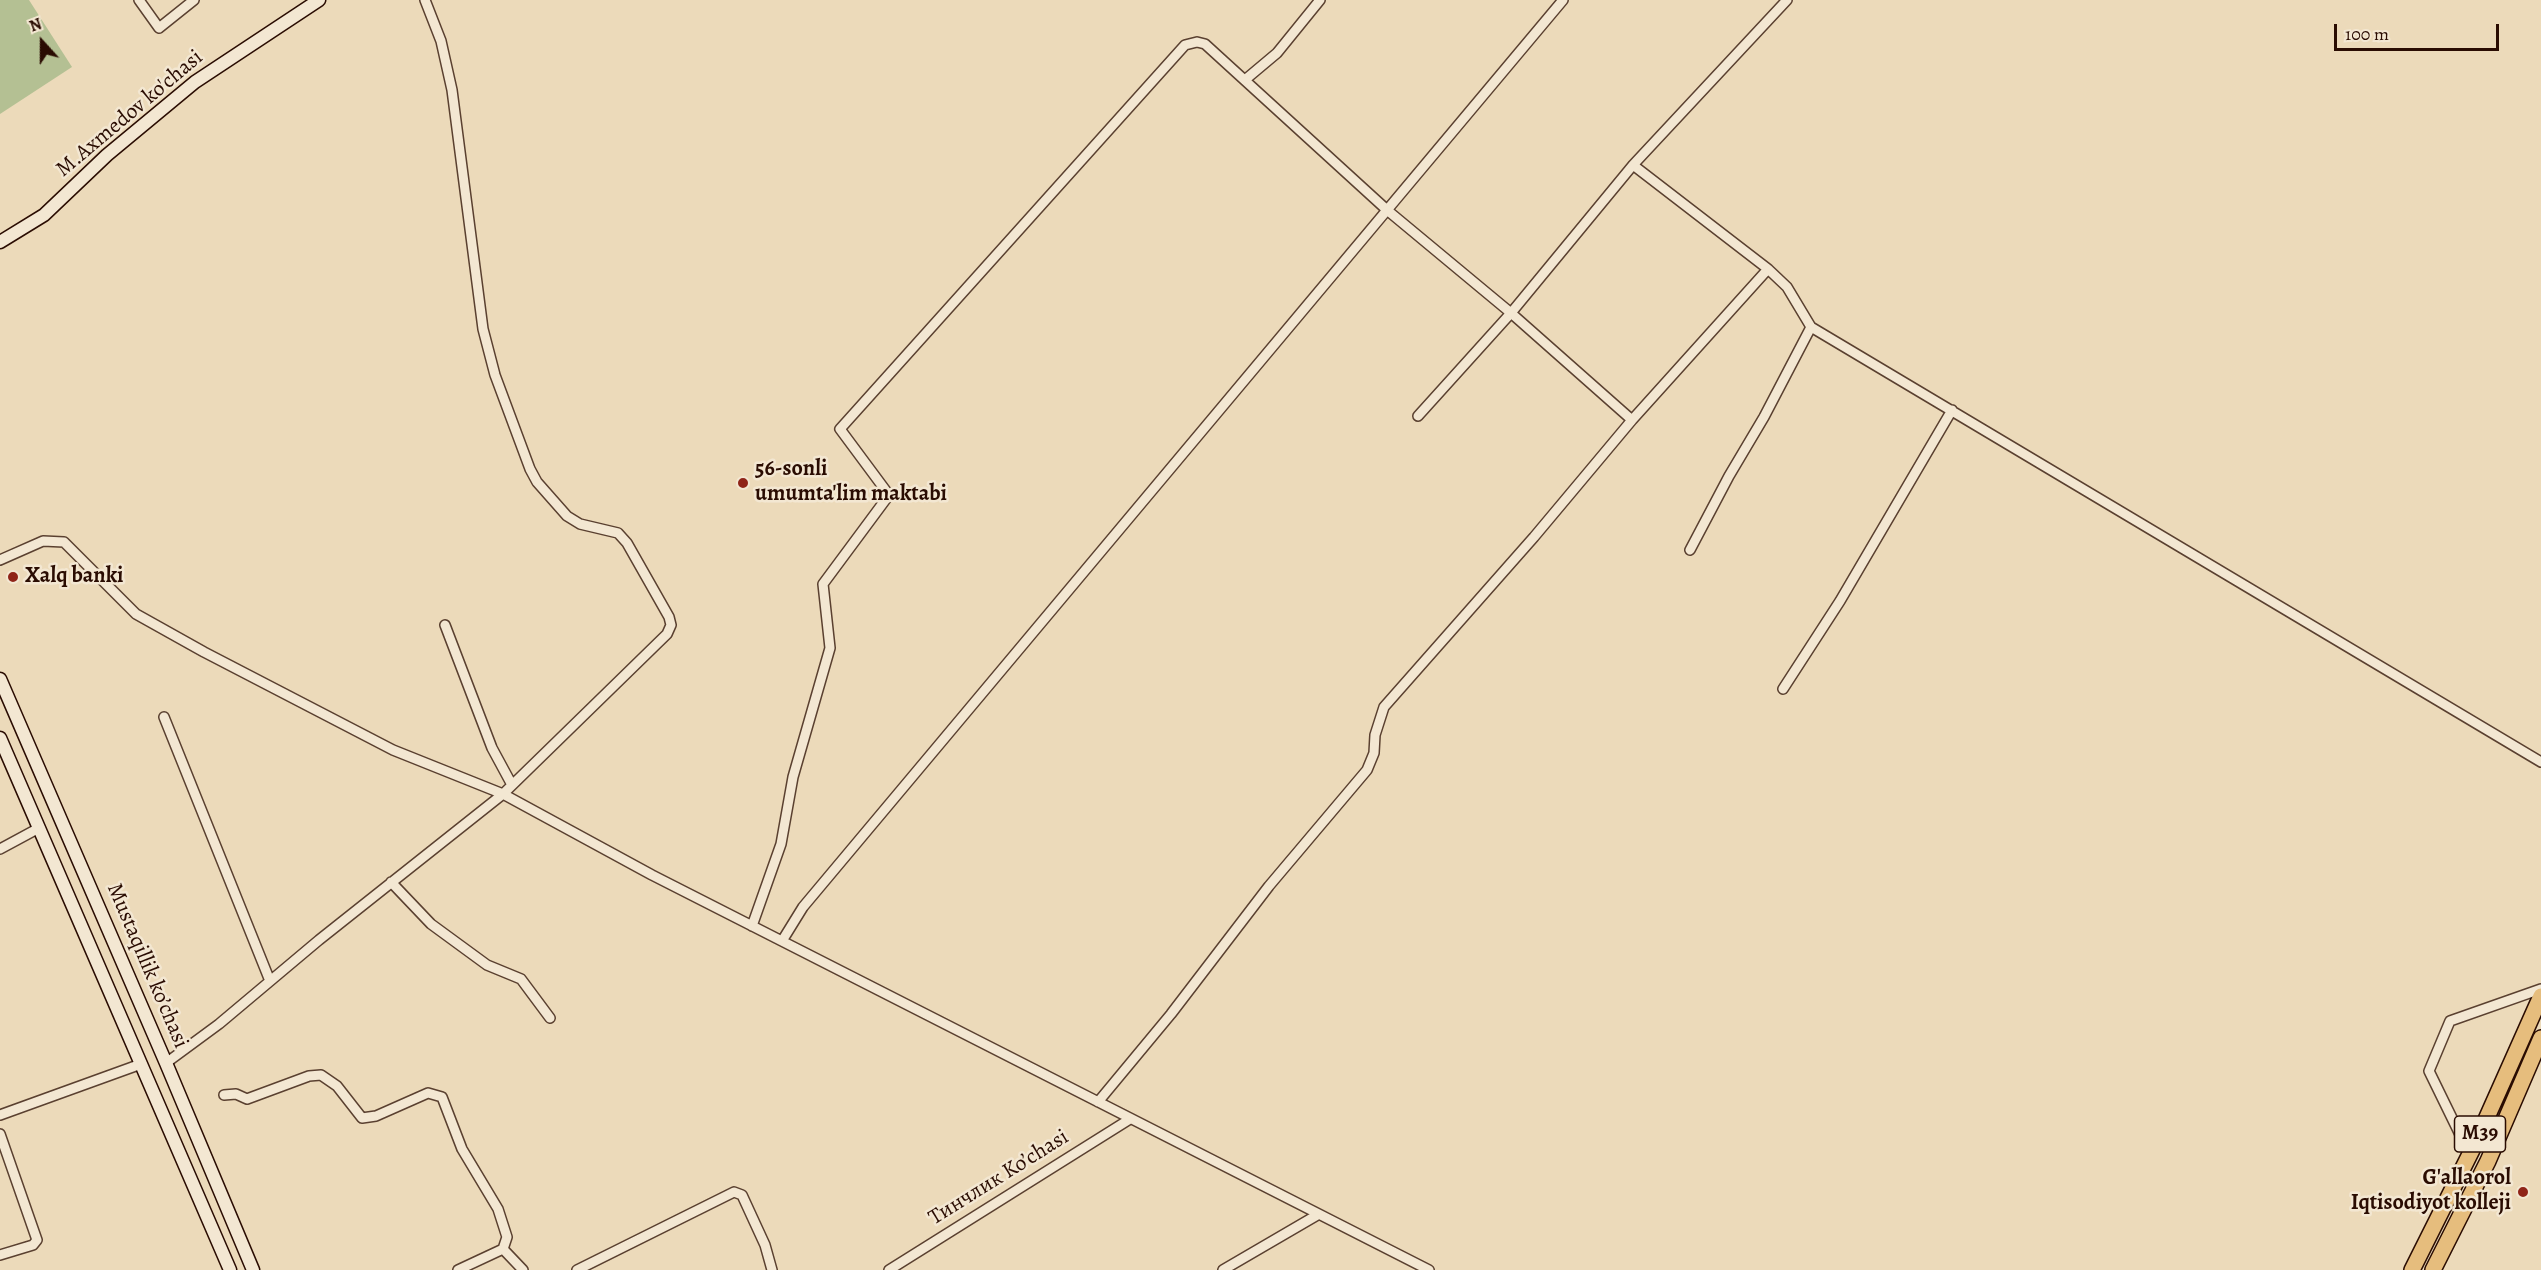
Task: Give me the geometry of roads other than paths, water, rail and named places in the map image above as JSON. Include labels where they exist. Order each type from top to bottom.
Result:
[{"type":"highway","name":"M39","points":[[2412,1270],[2470,1155],[2541,996]]},
{"type":"highway","name":"M39","points":[[2436,1264],[2488,1161],[2541,1038]]},
{"type":"highway","name":"M39","points":[[2421,1251],[2432,1250],[2436,1264]]},
{"type":"main road","name":"M.Axmedov ko'chasi","points":[[0,242],[44,215],[107,155],[195,82],[319,0]]},
{"type":"main road","name":"Mustaqillik ko’chasi","points":[[0,679],[253,1270]]},
{"type":"main road","name":"Mustaqillik ko’chasi","points":[[0,738],[230,1270]]},
{"type":"street","points":[[139,0],[159,28],[194,0]]},
{"type":"street","points":[[166,1063],[219,1024],[391,882],[503,794],[667,634],[670,625],[669,616],[627,543],[618,533],[580,524],[567,516],[537,482],[530,469],[495,375],[483,329],[452,90],[441,41],[425,0]]},
{"type":"street","points":[[1246,79],[1277,53],[1320,0]]},
{"type":"street","points":[[782,941],[803,907],[1563,0]]},
{"type":"street","points":[[1418,416],[1511,313],[1634,165],[1787,0]]},
{"type":"street","points":[[752,926],[781,844],[793,777],[830,648],[823,584],[889,495],[840,429],[1185,45],[1197,42],[1205,44],[1388,210],[1511,313],[1632,420]]},
{"type":"street","points":[[1634,165],[1768,269],[1787,287],[1811,327],[2541,762]]},
{"type":"street","points":[[1098,1102],[1171,1014],[1269,886],[1367,770],[1374,753],[1375,735],[1384,707],[1632,420],[1768,269]]},
{"type":"street","points":[[1690,550],[1811,327]]},
{"type":"street","points":[[1783,689],[1840,601],[1952,410]]},
{"type":"street","points":[[0,560],[43,541],[64,542],[136,614],[204,652],[393,750],[503,794],[642,870],[1429,1270]]},
{"type":"street","points":[[445,625],[492,748],[512,785]]},
{"type":"street","points":[[164,717],[270,981]]},
{"type":"street","points":[[0,849],[39,828]]},
{"type":"street","points":[[391,882],[431,924],[487,965],[520,979],[550,1018]]},
{"type":"street","points":[[2470,1155],[2429,1071],[2450,1021],[2541,989]]},
{"type":"street","points":[[0,1115],[141,1064]]},
{"type":"street","points":[[224,1095],[236,1094],[246,1099],[309,1076],[321,1075],[337,1086],[362,1118],[376,1116],[428,1094],[442,1097],[462,1149],[498,1209],[507,1237],[503,1249],[458,1270]]},
{"type":"street","name":"Тинчлик Ko’chasi","points":[[889,1270],[1130,1119]]},
{"type":"street","points":[[0,1134],[37,1240],[33,1245],[0,1255]]},
{"type":"street","points":[[577,1270],[734,1192],[742,1195],[765,1245],[772,1270]]},
{"type":"street","points":[[1223,1270],[1319,1214]]},
{"type":"street","points":[[503,1249],[523,1270]]},
{"type":"place","name":"56-sonli umumta'lim maktabi","points":[[743,483]]},
{"type":"place","name":"Xalq banki","points":[[13,577]]},
{"type":"place","name":"G'allaorol Iqtisodiyot kolleji","points":[[2523,1192]]}]
